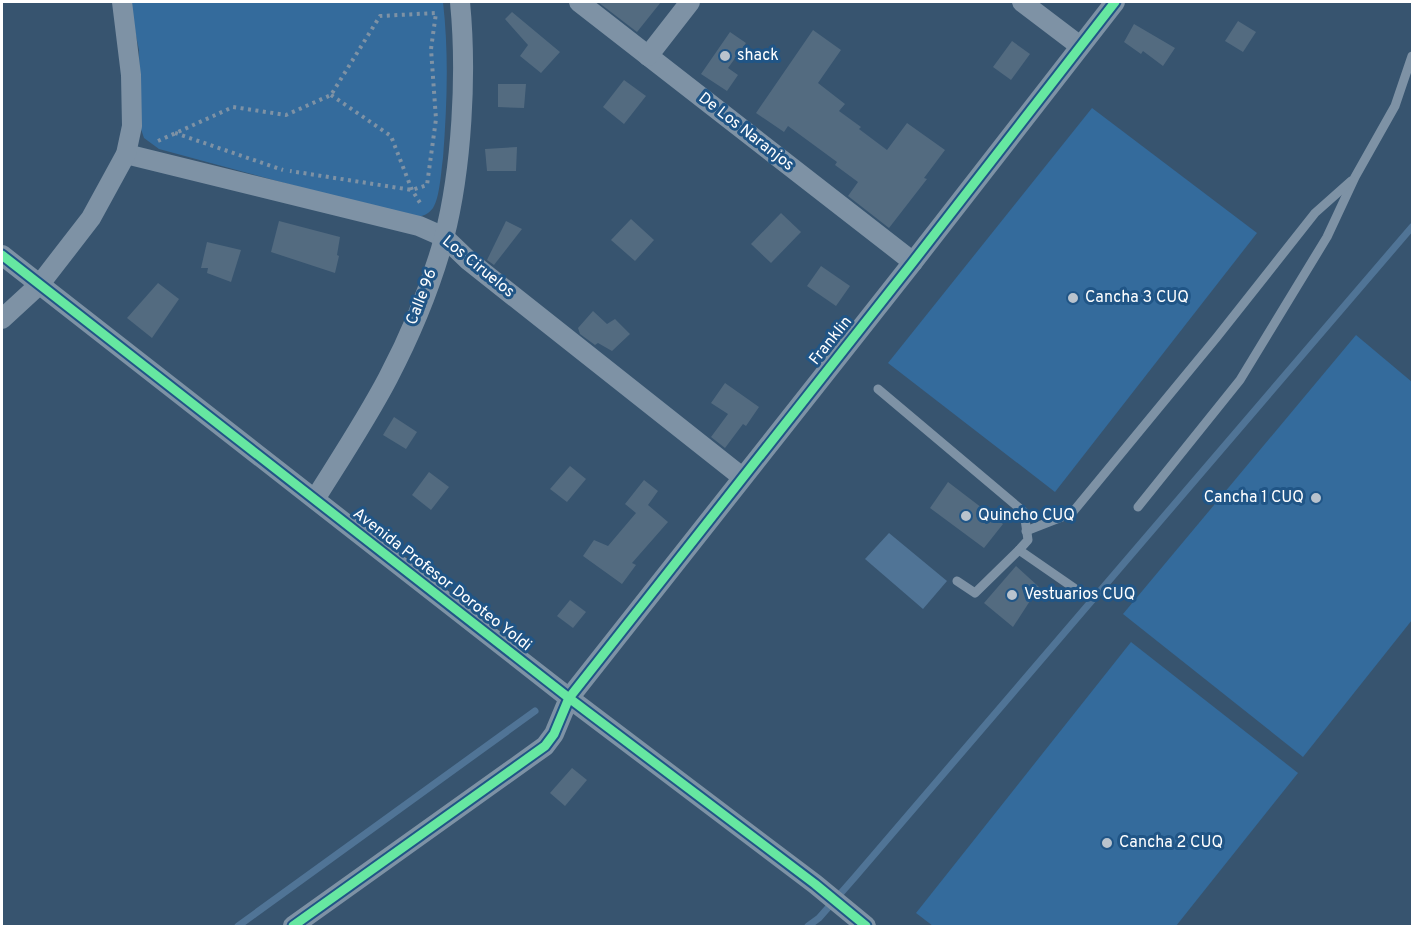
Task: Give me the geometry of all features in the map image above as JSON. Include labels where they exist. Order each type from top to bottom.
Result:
[{"type":"street","points":[[2,319],[40,284],[91,218],[133,155],[131,75],[123,2]]},
{"type":"street","name":"Calle 96","points":[[315,499],[388,377],[424,298],[444,237],[455,169],[463,82],[463,33],[459,2]]},
{"type":"street","name":"De Los Naranjos","points":[[579,2],[913,262]]},
{"type":"street","points":[[648,56],[690,2]]},
{"type":"street","points":[[1022,2],[1080,46]]},
{"type":"street","name":"Franklin","points":[[293,927],[544,746],[554,734],[569,698],[1115,2]]},
{"type":"street","name":"Los Ciruelos","points":[[133,155],[419,226],[444,237],[469,261],[742,477]]},
{"type":"street","name":"Avenida Profesor Doroteo Yoldi","points":[[2,255],[569,698],[815,885],[866,927]]},
{"type":"lane","points":[[1137,507],[1240,380],[1327,237],[1355,177],[1395,106],[1413,56]]},
{"type":"lane","points":[[1026,531],[1072,513],[1217,337],[1315,213],[1355,177]]},
{"type":"lane","points":[[878,389],[1024,512],[1028,540],[1019,550],[975,593],[957,581]]},
{"type":"lane","points":[[1019,550],[1074,588]]},
{"type":"path","points":[[133,155],[143,147],[233,107],[286,115],[331,95],[380,16],[436,13],[431,49],[436,119],[427,185],[412,190],[287,171],[175,133]]},
{"type":"path","points":[[331,95],[391,136],[412,190],[424,209]]},
{"type":"shaded area","points":[[129,2],[443,2],[447,60],[446,119],[440,184],[433,208],[427,214],[414,218],[159,149],[144,138],[141,129],[139,50]]},
{"type":"shaded area","name":"Cancha 3 CUQ","points":[[1092,108],[1257,233],[1055,492],[888,363]]},
{"type":"shaded area","name":"Cancha 1 CUQ","points":[[1356,335],[1412,382],[1412,620],[1303,757],[1123,614]]},
{"type":"shaded area","points":[[889,533],[947,581],[923,609],[865,559]]},
{"type":"shaded area","name":"Cancha 2 CUQ","points":[[1131,642],[1298,773],[1176,926],[933,926],[916,913]]},
{"type":"building","points":[[598,2],[661,2],[637,32]]},
{"type":"building","points":[[512,12],[560,52],[541,73],[520,56],[528,45],[505,19]]},
{"type":"building","points":[[1238,21],[1256,32],[1243,52],[1225,41]]},
{"type":"building","points":[[1134,24],[1175,48],[1163,66],[1143,51],[1141,54],[1124,42]]},
{"type":"building","points":[[813,30],[841,50],[818,83],[845,104],[839,111],[887,150],[907,123],[945,150],[924,178],[927,179],[889,228],[848,196],[858,182],[835,165],[837,162],[788,126],[784,132],[756,113]]},
{"type":"building","name":"shack","points":[[730,32],[746,43],[728,68],[738,75],[727,91],[701,74]]},
{"type":"building","points":[[1012,41],[1030,54],[1011,80],[993,67]]},
{"type":"building","points":[[624,80],[646,96],[624,124],[603,107]]},
{"type":"building","points":[[498,84],[526,84],[524,108],[498,107]]},
{"type":"building","points":[[517,147],[516,171],[487,171],[485,149]]},
{"type":"building","points":[[781,213],[801,232],[771,263],[751,244]]},
{"type":"building","points":[[631,219],[654,240],[635,261],[611,240]]},
{"type":"building","points":[[279,221],[340,237],[335,273],[271,252]]},
{"type":"building","points":[[506,221],[522,229],[494,265],[487,260]]},
{"type":"building","points":[[207,242],[241,250],[231,282],[207,273],[208,268],[201,268]]},
{"type":"building","points":[[821,266],[850,286],[836,306],[807,286]]},
{"type":"building","points":[[158,283],[179,299],[152,338],[127,318]]},
{"type":"building","points":[[593,311],[607,324],[615,319],[630,334],[612,351],[598,343],[595,345],[580,334],[578,328]]},
{"type":"building","points":[[725,383],[759,407],[746,426],[743,424],[725,448],[711,437],[728,414],[711,403]]},
{"type":"building","points":[[394,417],[417,432],[406,449],[383,435]]},
{"type":"building","points":[[570,466],[586,479],[567,502],[550,489]]},
{"type":"building","points":[[429,472],[449,487],[431,510],[412,495]]},
{"type":"building","points":[[644,480],[658,491],[648,505],[668,522],[632,563],[636,565],[622,584],[583,556],[594,540],[608,546],[636,513],[625,504]]},
{"type":"building","name":"Quincho CUQ","points":[[948,482],[1003,524],[984,548],[930,508]]},
{"type":"building","name":"Vestuarios CUQ","points":[[1016,566],[1039,587],[1013,627],[984,603]]},
{"type":"building","points":[[570,600],[586,612],[573,628],[557,616]]},
{"type":"building","points":[[572,768],[587,780],[565,806],[550,793]]},
{"type":"waterway","points":[[808,926],[819,918],[855,877],[1412,227]]},
{"type":"waterway","points":[[238,926],[535,711]]},
{"type":"cycle path","points":[[293,926],[545,746],[554,734],[569,698],[1115,2]]},
{"type":"cycle path","points":[[2,255],[569,698],[815,884],[866,926]]},
{"type":"place","name":"shack","points":[[725,56]]},
{"type":"place","name":"Cancha 3 CUQ","points":[[1073,298]]},
{"type":"place","name":"Cancha 1 CUQ","points":[[1316,498]]},
{"type":"place","name":"Quincho CUQ","points":[[966,516]]},
{"type":"place","name":"Vestuarios CUQ","points":[[1012,595]]},
{"type":"place","name":"Cancha 2 CUQ","points":[[1107,843]]}]
